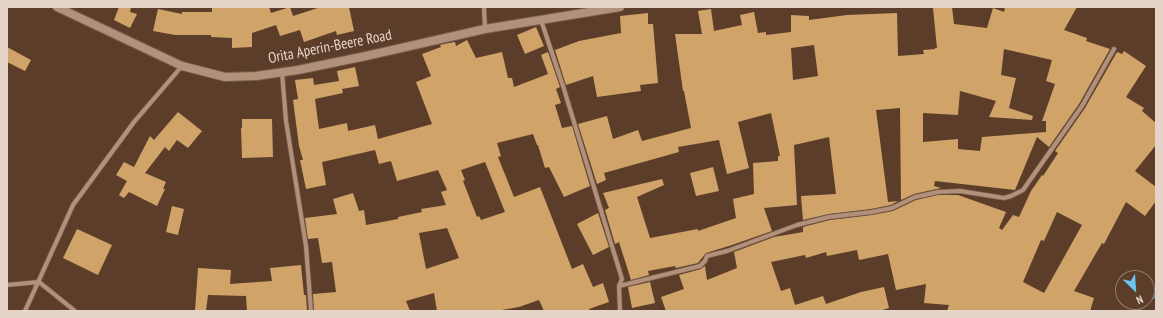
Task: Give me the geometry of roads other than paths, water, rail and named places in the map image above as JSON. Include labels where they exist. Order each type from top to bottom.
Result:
[{"type":"main road","name":"Orita Aperin-Beere Road","points":[[57,7],[182,66],[225,77],[256,76],[282,71],[298,70],[359,58],[485,29],[620,7]]},
{"type":"street","points":[[484,7],[485,29]]},
{"type":"street","points":[[541,19],[622,279],[619,286],[620,311]]},
{"type":"street","points":[[619,286],[700,266],[705,262],[707,256],[727,251],[798,225],[829,217],[892,208],[915,197],[938,192],[960,191],[1004,198],[1020,192],[1023,190],[1038,166],[1082,106],[1114,49]]},
{"type":"street","points":[[25,311],[73,205],[134,122],[182,66]]},
{"type":"street","points":[[282,71],[286,121],[306,246],[311,311]]},
{"type":"street","points":[[7,285],[39,282],[74,311]]}]
